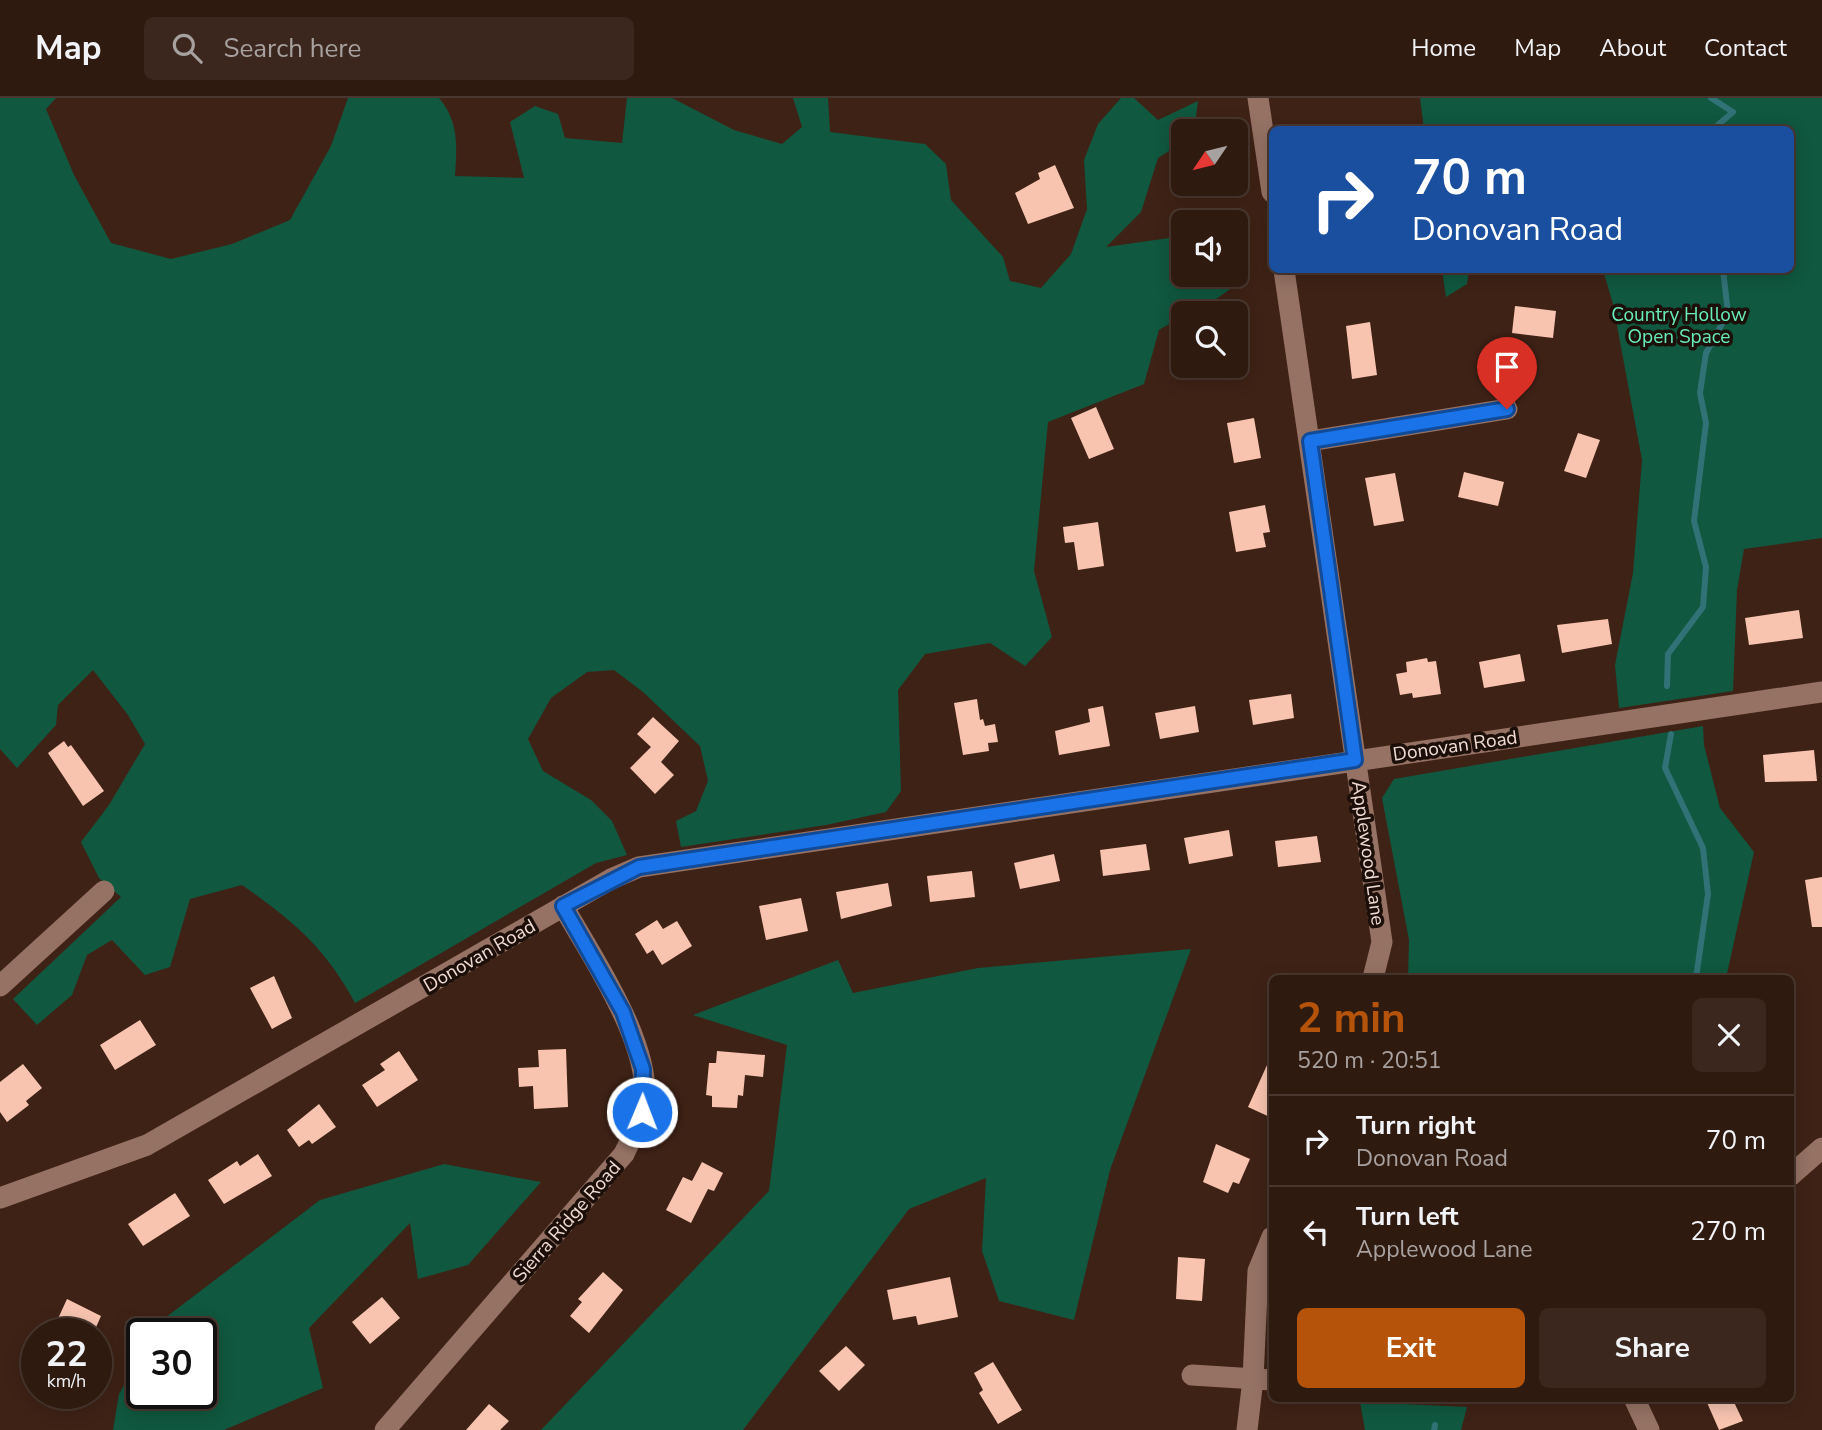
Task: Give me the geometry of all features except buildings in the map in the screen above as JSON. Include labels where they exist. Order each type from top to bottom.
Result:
[{"type":"street","points":[[1258,98],[1269,172]]},
{"type":"street","name":"Applewood Lane","points":[[1284,273],[1382,942],[1374,975]]},
{"type":"street","points":[[1310,441],[1507,409]]},
{"type":"street","name":"Donovan Road","points":[[0,1198],[147,1145],[563,906],[639,867],[1822,692]]},
{"type":"street","points":[[0,986],[104,891]]},
{"type":"street","name":"Sierra Ridge Road","points":[[385,1430],[624,1154],[642,1112],[643,1069],[623,1012],[563,906]]},
{"type":"street","points":[[1794,1172],[1822,1148]]},
{"type":"street","points":[[1247,1430],[1263,1379],[1258,1271],[1269,1244]]},
{"type":"street","points":[[1192,1374],[1263,1379]]},
{"type":"street","points":[[1636,1402],[1649,1430]]},
{"type":"green space","points":[[0,98],[56,98],[46,109],[74,175],[111,243],[171,259],[232,244],[290,220],[331,146],[348,98],[439,98],[453,125],[456,145],[455,176],[524,178],[510,122],[535,106],[558,114],[565,138],[622,143],[627,98],[672,98],[734,130],[782,144],[802,127],[793,98],[828,98],[830,132],[925,144],[946,164],[951,200],[1003,257],[1010,281],[1041,288],[1071,254],[1087,209],[1084,160],[1098,124],[1121,98],[1134,98],[1158,120],[1198,101],[1196,119],[1171,119],[1171,150],[1158,158],[1141,212],[1106,247],[1171,238],[1171,287],[1232,287],[1212,301],[1171,301],[1171,323],[1159,330],[1144,384],[1048,422],[1034,571],[1052,637],[1025,666],[990,643],[925,654],[898,690],[901,791],[886,812],[826,825],[681,847],[676,821],[696,811],[708,781],[700,746],[643,692],[614,670],[587,672],[551,698],[528,739],[543,771],[591,800],[612,821],[627,855],[596,863],[355,1003],[332,966],[306,936],[242,885],[190,899],[170,967],[145,975],[112,940],[87,955],[72,995],[37,1025],[13,999],[121,897],[99,878],[81,842],[109,805],[145,744],[128,715],[93,670],[58,705],[56,725],[17,768],[0,749]]},
{"type":"green space","name":"Country Hollow Open Space","points":[[1420,98],[1822,98],[1822,538],[1744,549],[1737,590],[1733,691],[1619,708],[1615,665],[1633,573],[1642,460],[1613,304],[1604,273],[1794,273],[1794,126],[1424,126]]},
{"type":"green space","points":[[1442,273],[1469,273],[1467,284],[1446,297]]},
{"type":"green space","points":[[1703,726],[1704,745],[1720,808],[1754,852],[1727,975],[1408,975],[1409,940],[1382,798],[1394,779]]},
{"type":"green space","points":[[1191,949],[1110,1170],[1074,1320],[999,1301],[982,1251],[986,1178],[909,1209],[743,1430],[541,1430],[769,1191],[787,1045],[693,1015],[838,960],[853,993],[978,968]]},
{"type":"green space","points":[[444,1164],[541,1182],[468,1265],[418,1279],[410,1223],[309,1328],[323,1388],[224,1430],[113,1430],[119,1394],[126,1382],[126,1409],[217,1409],[217,1318],[165,1318],[320,1200]]},
{"type":"green space","points":[[1360,1402],[1467,1407],[1461,1430],[1365,1430]]},
{"type":"waterway","points":[[1711,98],[1733,112],[1717,126]]},
{"type":"waterway","points":[[1667,686],[1668,654],[1703,607],[1706,567],[1694,521],[1706,423],[1700,393],[1706,353],[1728,313],[1723,273]]},
{"type":"waterway","points":[[1671,734],[1665,768],[1703,848],[1708,894],[1696,975]]},
{"type":"waterway","points":[[1434,1430],[1435,1425]]},
{"type":"route","points":[[642,1112],[643,1069],[623,1012],[563,906],[611,879],[639,867],[1355,760],[1310,441],[1507,409]]}]
